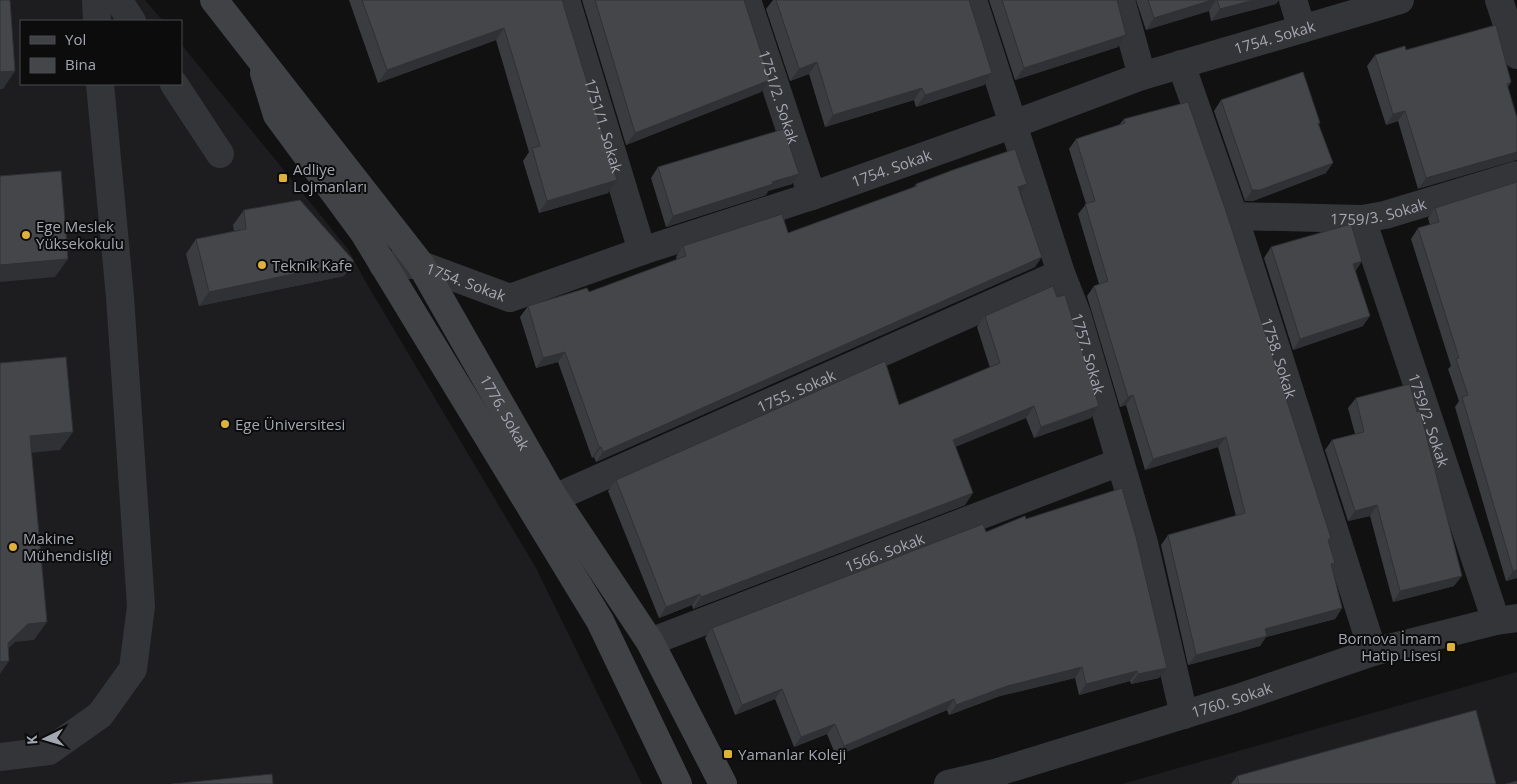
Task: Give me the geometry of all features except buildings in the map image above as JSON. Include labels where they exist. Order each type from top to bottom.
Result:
[{"type":"street","points":[[96,0],[97,20]]},
{"type":"street","points":[[118,0],[131,20]]},
{"type":"street","name":"1776. Sokak","points":[[214,0],[421,265],[542,502],[678,784]]},
{"type":"street","name":"1751/1. Sokak","points":[[566,0],[642,251]]},
{"type":"street","name":"1751/2. Sokak","points":[[747,0],[812,196]]},
{"type":"street","name":"1757. Sokak","points":[[973,0],[1060,272],[1077,314],[1144,544],[1184,715]]},
{"type":"street","points":[[1121,0],[1142,76]]},
{"type":"street","points":[[1293,0],[1302,28]]},
{"type":"street","name":"1754. Sokak","points":[[383,265],[421,265],[510,298],[642,251],[812,196],[1142,76],[1399,0]]},
{"type":"street","points":[[1499,0],[1517,55]]},
{"type":"street","name":"1776. Sokak","points":[[260,59],[277,115],[364,232],[383,265],[542,502],[650,642],[724,784]]},
{"type":"street","name":"1758. Sokak","points":[[1181,64],[1234,216],[1373,652]]},
{"type":"street","points":[[0,757],[49,751],[100,715],[133,668],[141,606],[120,297],[100,85]]},
{"type":"street","points":[[175,85],[220,154]]},
{"type":"street","name":"1759/3. Sokak","points":[[1234,216],[1362,219],[1385,215],[1517,175]]},
{"type":"street","name":"1759/2. Sokak","points":[[1362,219],[1506,619]]},
{"type":"street","name":"1755. Sokak","points":[[542,502],[1060,272]]},
{"type":"street","name":"1566. Sokak","points":[[650,642],[1120,462]]},
{"type":"street","name":"1760. Sokak","points":[[948,784],[996,779],[1373,652],[1506,619]]},
{"type":"shaded area","name":"Ege Üniversitesi","points":[[0,0],[145,0],[162,20],[20,20],[20,85],[182,85],[182,45],[348,249],[536,568],[642,784],[0,784]]},
{"type":"shaded area","points":[[1517,672],[1517,784],[1122,784]]},
{"type":"place","name":"Adliye Lojmanları","points":[[283,178]]},
{"type":"place","name":"Ege Meslek Yüksekokulu","points":[[26,235]]},
{"type":"place","name":"Teknik Kafe","points":[[262,265]]},
{"type":"place","name":"Ege Üniversitesi","points":[[225,424]]},
{"type":"place","name":"Makine Mühendisliği","points":[[13,547]]},
{"type":"place","name":"Bornova İmam Hatip Lisesi","points":[[1451,647]]},
{"type":"place","name":"Yamanlar Koleji","points":[[728,754]]}]
